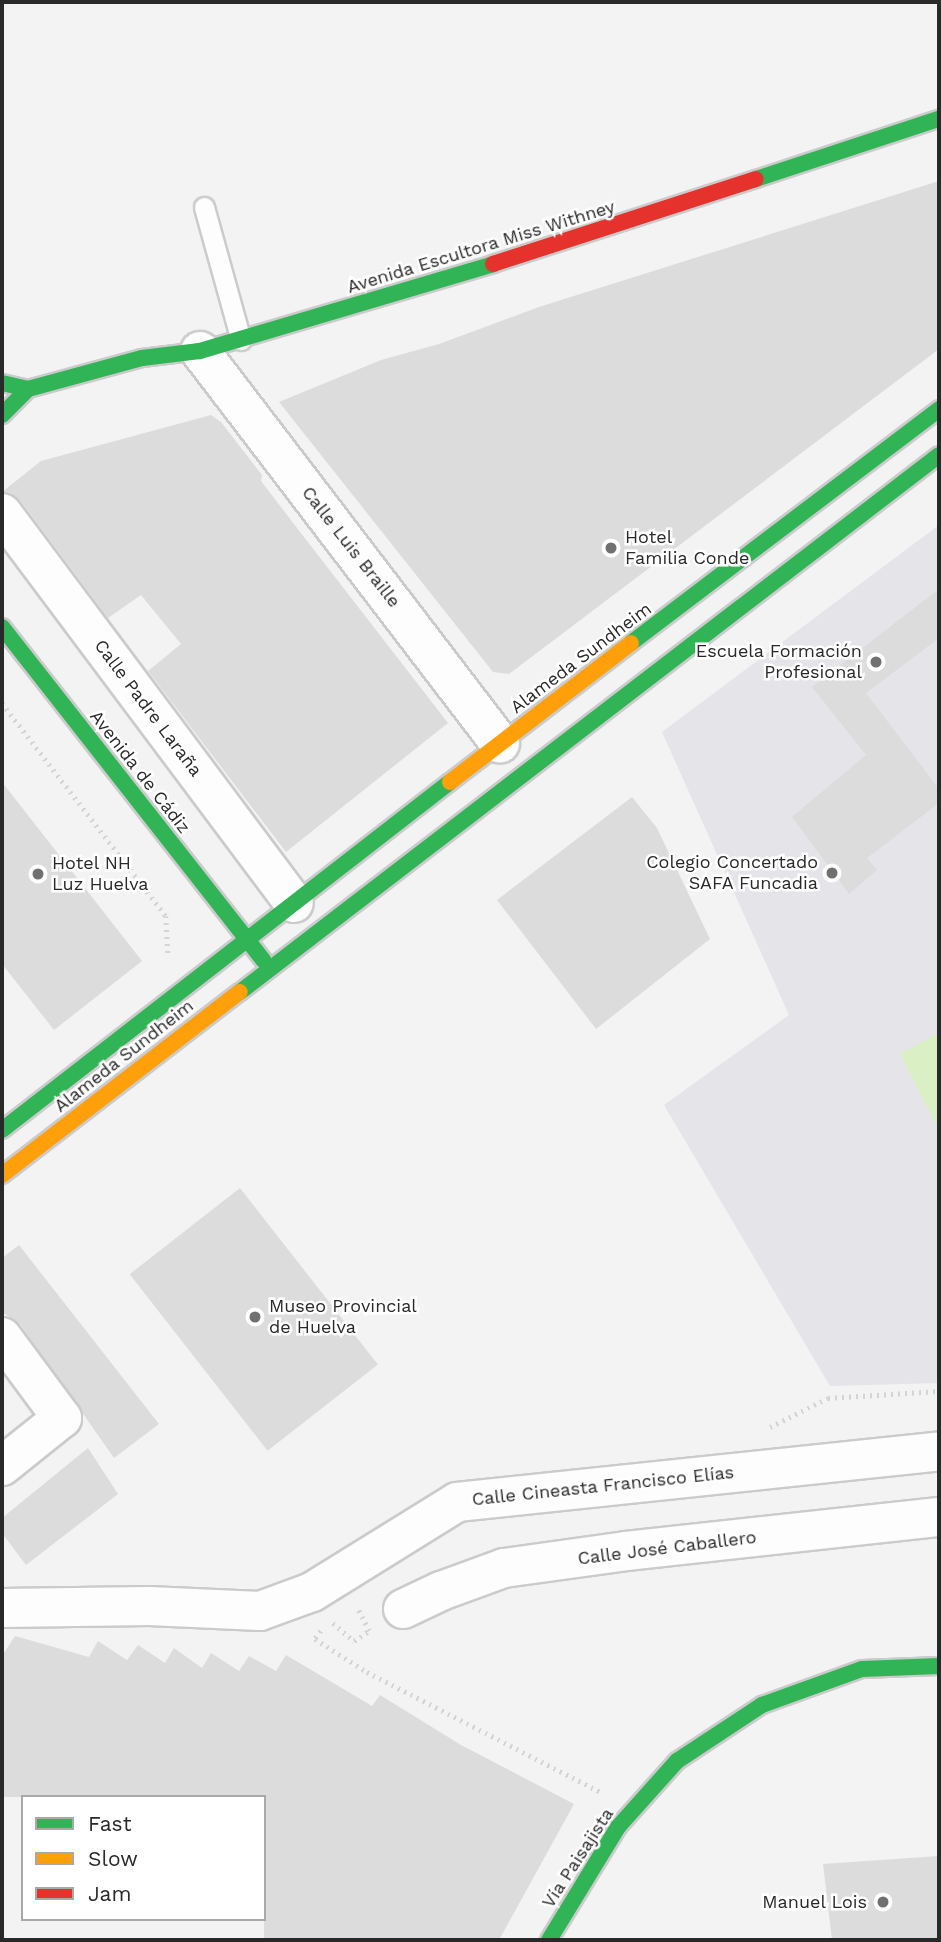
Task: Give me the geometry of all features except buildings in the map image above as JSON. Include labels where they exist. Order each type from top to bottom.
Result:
[{"type":"main road","name":"Avenida Escultora Miss Withney","points":[[2,383],[28,389],[142,358],[200,351],[241,340],[441,281],[636,219],[750,178],[939,119]]},
{"type":"main road","name":"Avenida Escultora Miss Withney","points":[[2,415],[28,389]]},
{"type":"main road","name":"Alameda Sundheim","points":[[6,1121],[191,984],[500,743],[939,409]]},
{"type":"main road","name":"Alameda Sundheim","points":[[2,1175],[939,455]]},
{"type":"main road","name":"Avenida de Cádiz","points":[[2,627],[248,940]]},
{"type":"main road","points":[[248,940],[270,968]]},
{"type":"main road","name":"Vía Paisajista","points":[[549,1940],[618,1827],[677,1761],[762,1705],[862,1669],[939,1666]]},
{"type":"street","name":"Calle Luis Braille","points":[[200,351],[500,743]]},
{"type":"street","name":"Calle Padre Laraña","points":[[2,513],[294,903]]},
{"type":"street","points":[[2,1337],[62,1418],[2,1466]]},
{"type":"street","name":"Calle Cineasta Francisco Elías","points":[[2,1608],[149,1606],[261,1611],[312,1592],[457,1502],[939,1451]]},
{"type":"street","name":"Calle José Caballero","points":[[403,1609],[441,1591],[504,1568],[626,1551],[939,1517]]},
{"type":"lane","points":[[204,207],[241,340]]},
{"type":"path","points":[[2,703],[166,916],[168,954],[191,984]]},
{"type":"path","points":[[770,1427],[828,1398],[939,1391]]},
{"type":"path","points":[[351,1596],[369,1631],[354,1641],[329,1620],[315,1639],[367,1672],[607,1796]]},
{"type":"shaded area","name":"Colegio Concertado SAFA Funcadia","points":[[939,525],[939,1383],[830,1386],[664,1105],[789,1015],[662,732]]},
{"type":"green space","points":[[939,1033],[939,1130],[900,1054]]},
{"type":"traffic: fast","points":[[756,179],[939,119]]},
{"type":"traffic: fast","points":[[2,383],[28,389],[142,358],[200,351],[493,264]]},
{"type":"traffic: fast","points":[[2,415],[28,389]]},
{"type":"traffic: fast","points":[[631,643],[939,409]]},
{"type":"traffic: fast","points":[[240,992],[939,455]]},
{"type":"traffic: fast","points":[[2,627],[264,961]]},
{"type":"traffic: fast","points":[[2,1130],[450,782]]},
{"type":"traffic: fast","points":[[549,1940],[618,1827],[677,1761],[762,1705],[862,1669],[939,1666]]},
{"type":"traffic: slow","points":[[450,782],[631,643]]},
{"type":"traffic: slow","points":[[2,1175],[240,992]]},
{"type":"traffic: jam","points":[[493,264],[756,179]]},
{"type":"place","name":"Hotel Familia Conde","points":[[611,548]]},
{"type":"place","name":"Escuela Formación Profesional","points":[[876,662]]},
{"type":"place","name":"Colegio Concertado SAFA Funcadia","points":[[832,873]]},
{"type":"place","name":"Hotel NH Luz Huelva","points":[[38,874]]},
{"type":"place","name":"Museo Provincial de Huelva","points":[[255,1317]]},
{"type":"place","name":"Manuel Lois","points":[[883,1902]]}]
